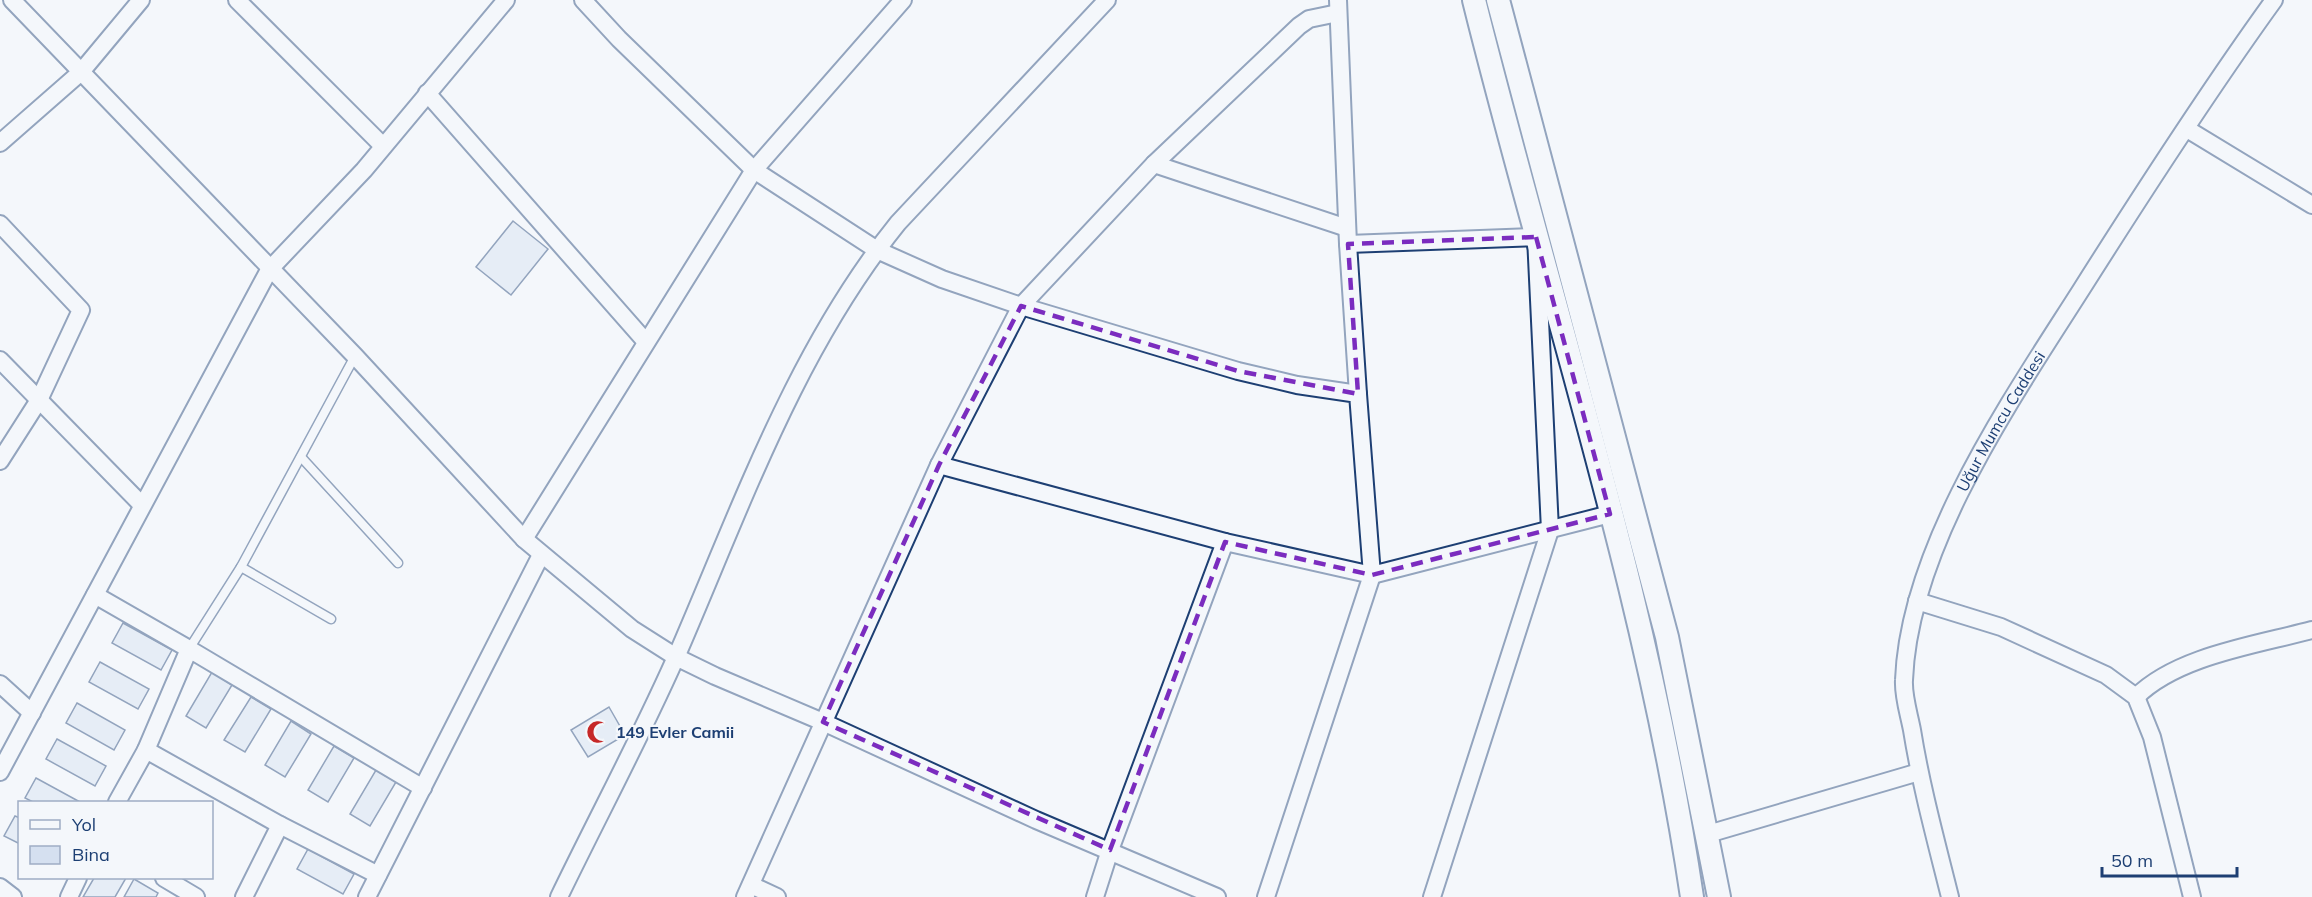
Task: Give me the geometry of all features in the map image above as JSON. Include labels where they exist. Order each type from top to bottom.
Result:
[{"type":"street","points":[[12,0],[269,270],[355,356],[524,539],[632,629],[676,657],[1036,820],[1110,849],[1217,897]]},
{"type":"street","points":[[0,143],[81,72],[141,0]]},
{"type":"street","points":[[237,0],[383,146]]},
{"type":"street","points":[[0,772],[269,270],[364,170],[506,0]]},
{"type":"street","points":[[583,0],[653,74],[754,170],[877,250],[942,279],[1021,306],[1238,371],[1298,385],[1358,394]]},
{"type":"street","points":[[524,539],[754,170],[903,0]]},
{"type":"street","points":[[559,897],[676,657],[786,402],[825,328],[877,250],[1107,0]]},
{"type":"street","points":[[1474,0],[1610,514],[1649,673],[1683,837],[1692,897]]},
{"type":"street","points":[[1498,0],[1667,637],[1719,897]]},
{"type":"street","name":"Uğur Mumcu Caddesi","points":[[1950,897],[1919,772],[1904,682],[1911,623],[1927,567],[1962,490],[2019,388],[2133,207],[2187,129],[2230,61],[2274,0]]},
{"type":"street","points":[[777,897],[748,891],[939,465],[1021,306],[1154,164],[1299,26],[1338,6],[1347,236],[1372,575],[1266,897]]},
{"type":"street","points":[[427,93],[646,342]]},
{"type":"street","points":[[2187,129],[2312,205]]},
{"type":"street","points":[[1154,164],[1347,236],[1536,237]]},
{"type":"street","points":[[0,224],[81,310],[39,400],[0,461]]},
{"type":"street","points":[[1432,897],[1550,530],[1536,237]]},
{"type":"street","points":[[0,360],[142,505]]},
{"type":"street","points":[[939,465],[1225,542],[1372,575],[1610,514]]},
{"type":"street","points":[[1095,897],[1110,849],[1225,542]]},
{"type":"street","points":[[366,897],[541,555]]},
{"type":"street","points":[[94,595],[423,788]]},
{"type":"street","points":[[1917,601],[2001,627],[2106,675],[2136,698],[2152,736],[2192,897]]},
{"type":"street","points":[[2136,698],[2155,680],[2179,667],[2312,630]]},
{"type":"street","points":[[118,801],[146,750],[189,649]]},
{"type":"street","points":[[0,684],[32,713]]},
{"type":"street","points":[[146,750],[280,825],[378,875]]},
{"type":"street","points":[[1708,834],[1919,772]]},
{"type":"street","points":[[244,897],[280,825]]},
{"type":"street","points":[[69,897],[78,879]]},
{"type":"street","points":[[166,879],[196,897]]},
{"type":"street","points":[[0,887],[13,897]]},
{"type":"lane","points":[[189,649],[241,567],[355,356]]},
{"type":"lane","points":[[302,457],[398,562]]},
{"type":"lane","points":[[241,567],[331,619]]},
{"type":"highlighted area","points":[[1536,237],[1610,514],[1372,575],[1225,542],[1110,850],[823,722],[939,465],[1021,306],[1238,371],[1358,394],[1348,244]]},
{"type":"building","points":[[513,221],[548,249],[511,295],[476,267]]},
{"type":"building","points":[[123,623],[172,650],[161,670],[112,643]]},
{"type":"building","points":[[100,662],[149,689],[138,709],[89,682]]},
{"type":"building","points":[[212,672],[232,685],[206,728],[186,716]]},
{"type":"building","points":[[251,697],[271,709],[245,752],[224,740]]},
{"type":"building","points":[[77,703],[125,730],[114,750],[66,723]]},
{"type":"building","name":"149 Evler Camii","points":[[609,707],[625,735],[588,757],[571,730]]},
{"type":"building","points":[[291,721],[311,734],[285,777],[265,765]]},
{"type":"building","points":[[57,739],[106,766],[95,786],[46,759]]},
{"type":"building","points":[[334,746],[354,758],[328,802],[308,790]]},
{"type":"building","points":[[376,770],[396,782],[370,826],[350,814]]},
{"type":"building","points":[[36,778],[78,801],[31,801],[25,798]]},
{"type":"building","points":[[15,816],[18,817],[18,843],[4,836]]},
{"type":"building","points":[[308,849],[354,874],[343,894],[297,869]]},
{"type":"building","points":[[93,879],[125,879],[115,897],[83,897]]},
{"type":"building","points":[[134,879],[158,893],[156,897],[124,897]]},
{"type":"place","name":"149 Evler Camii","points":[[598,732]]}]
